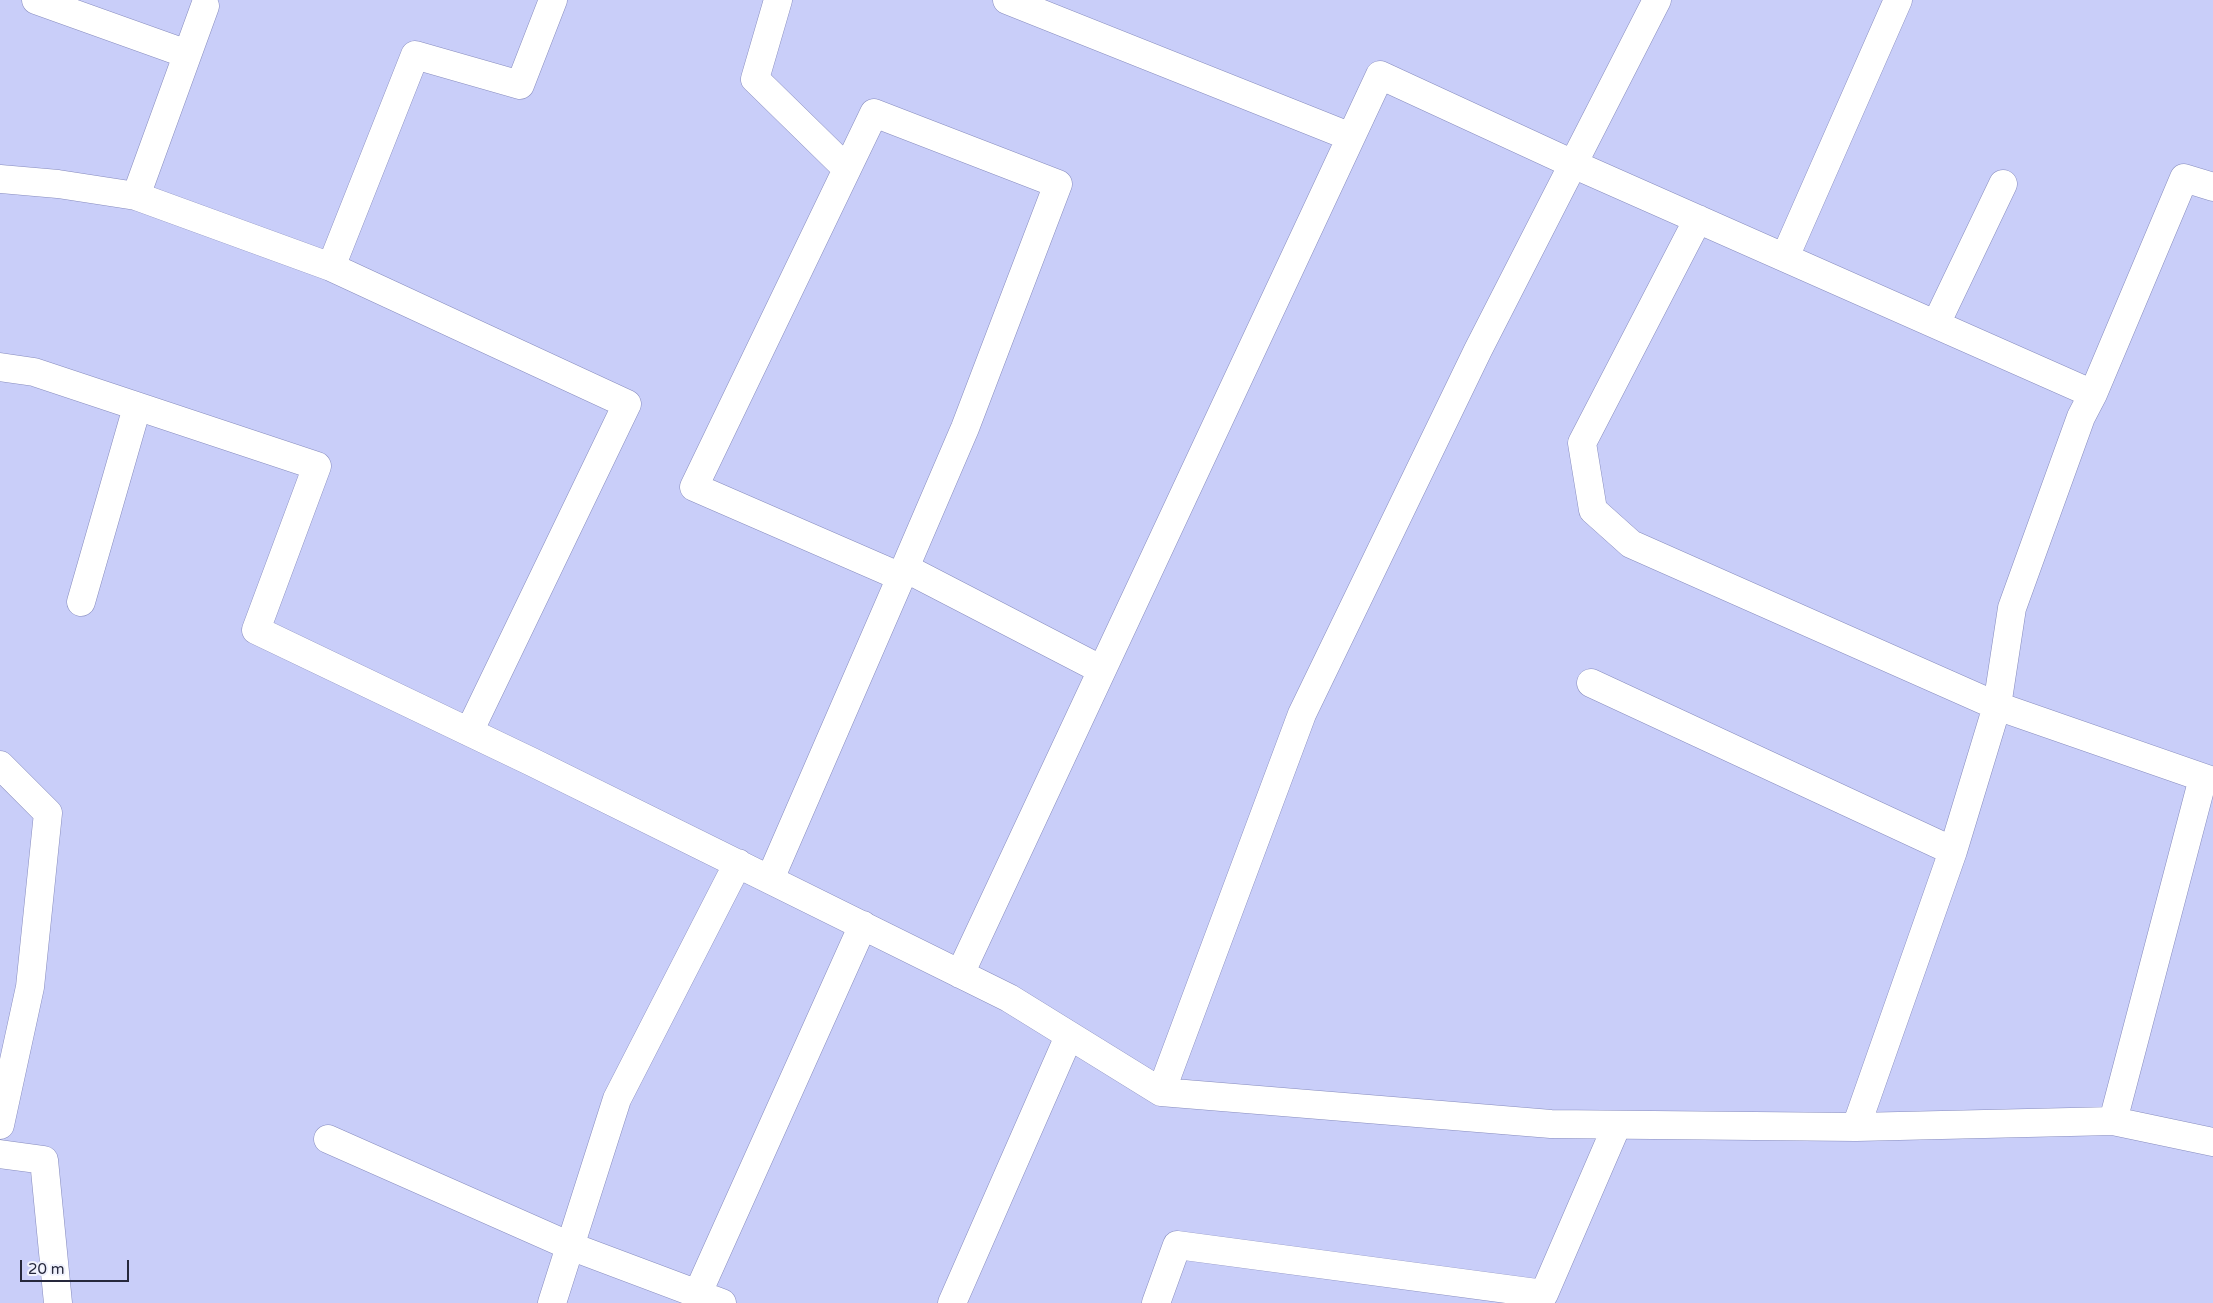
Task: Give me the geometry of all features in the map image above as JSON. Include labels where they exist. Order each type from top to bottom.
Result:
[{"type":"street","points":[[36,0],[188,54]]},
{"type":"street","points":[[331,266],[415,55],[520,86],[554,0]]},
{"type":"street","points":[[778,0],[755,80],[847,169]]},
{"type":"street","points":[[1007,0],[1351,137]]},
{"type":"street","points":[[1161,1092],[1302,714],[1478,350],[1657,0]]},
{"type":"street","points":[[1785,258],[1898,0]]},
{"type":"street","points":[[136,196],[205,6]]},
{"type":"street","points":[[960,974],[1380,75],[1573,164],[2093,394]]},
{"type":"street","points":[[770,879],[903,572],[965,428],[1058,184],[874,113],[694,487],[903,572],[1102,670]]},
{"type":"street","points":[[1856,1127],[1953,851],[1997,706],[2012,608],[2081,417],[2093,394],[2184,178],[2213,187]]},
{"type":"street","points":[[0,179],[58,184],[136,196],[331,266],[627,404],[469,732]]},
{"type":"street","points":[[1936,324],[2003,184]]},
{"type":"street","points":[[1698,219],[1582,443],[1593,510],[1631,544],[1997,706],[2208,780],[2113,1121]]},
{"type":"street","points":[[0,368],[34,372],[317,466],[256,630],[738,863],[1009,998],[1161,1092],[1551,1124],[1856,1127],[2113,1121],[2213,1142]]},
{"type":"street","points":[[82,602],[137,406]]},
{"type":"street","points":[[1591,683],[1953,851]]},
{"type":"street","points":[[0,765],[48,813],[30,987],[0,1125]]},
{"type":"street","points":[[552,1303],[617,1099],[738,863]]},
{"type":"street","points":[[328,1139],[570,1246],[709,1299],[863,926]]},
{"type":"street","points":[[952,1303],[1069,1036]]},
{"type":"street","points":[[1156,1303],[1177,1245],[1544,1294],[1617,1125]]},
{"type":"street","points":[[0,1154],[44,1160],[58,1303]]}]
